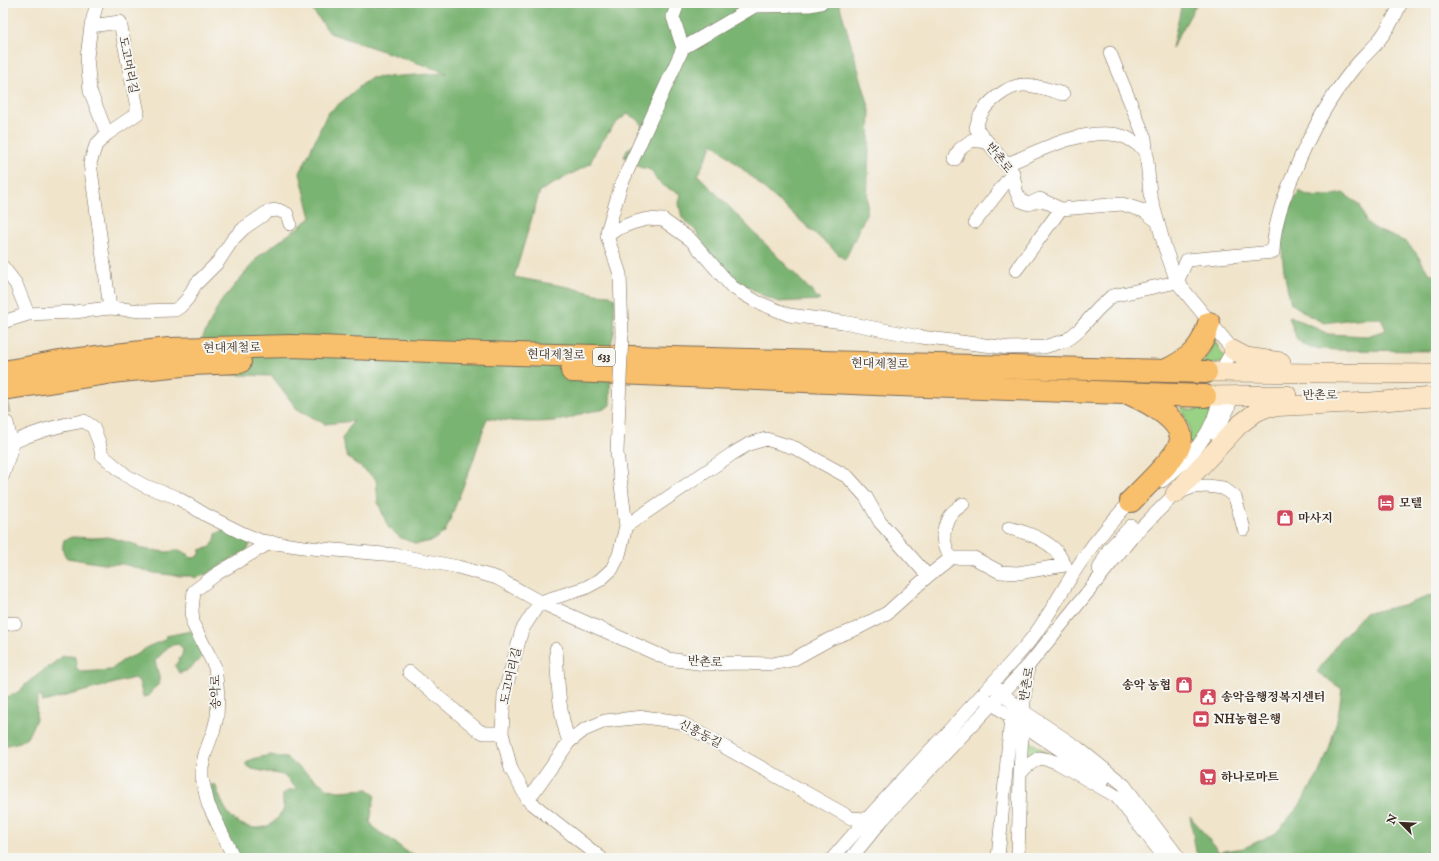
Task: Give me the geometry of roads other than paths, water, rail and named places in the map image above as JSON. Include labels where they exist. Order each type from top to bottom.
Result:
[{"type":"highway","points":[[1164,371],[1187,359],[1194,353],[1206,335],[1209,323]]},
{"type":"highway","name":"현대제철로","points":[[3,372],[71,360],[170,349],[291,346],[510,354],[1220,372]]},
{"type":"highway","points":[[3,360],[69,352],[170,349]]},
{"type":"highway","name":"현대제철로","points":[[3,388],[121,371],[199,364],[278,360],[1218,396]]},
{"type":"highway","points":[[5,413],[199,364]]},
{"type":"highway","points":[[1127,393],[1143,400],[1168,417],[1180,429],[1181,437],[1180,444],[1174,455],[1131,501]]},
{"type":"main road","points":[[1233,350],[1246,357],[1266,361],[1311,364],[1436,367]]},
{"type":"main road","points":[[1218,396],[1220,372]]},
{"type":"main road","name":"반촌로","points":[[1220,372],[1436,374]]},
{"type":"main road","name":"반촌로","points":[[1218,396],[1392,395],[1434,397]]},
{"type":"main road","points":[[1175,494],[1239,425],[1256,412],[1268,407],[1371,402],[1434,397]]},
{"type":"street","points":[[97,3],[91,26],[87,57],[90,91],[107,134],[96,145],[90,162],[110,308]]},
{"type":"street","points":[[678,3],[673,17],[683,48]]},
{"type":"street","points":[[11,443],[49,428],[84,421],[93,427],[102,455],[127,476],[145,486],[176,497],[206,515],[261,541],[312,548],[396,555],[458,567],[497,578],[540,602],[585,588],[600,580],[612,569],[619,555],[626,526],[617,452],[622,335],[620,274],[607,236],[621,185],[683,48],[754,6],[811,5],[821,3]]},
{"type":"street","points":[[1177,282],[1187,260],[1273,252],[1274,233],[1280,210],[1310,136],[1328,103],[1354,68],[1376,43],[1395,16],[1402,3]]},
{"type":"street","name":"도고머리길","points":[[91,26],[120,22],[138,113],[107,134]]},
{"type":"street","points":[[1110,53],[1146,138],[1150,194],[1157,221],[1177,282],[1209,323],[1233,350],[1220,372]]},
{"type":"street","name":"반촌로","points":[[1061,209],[1040,199],[1029,204],[1021,201],[1016,192],[1009,169],[976,128],[980,116],[990,102],[1006,91],[1022,85],[1038,86],[1063,94]]},
{"type":"street","points":[[975,222],[1009,169],[1058,142],[1105,134],[1125,138],[1146,150]]},
{"type":"street","points":[[955,159],[960,149],[972,140],[986,142]]},
{"type":"street","points":[[1016,270],[1061,209],[1122,204],[1144,211],[1157,221]]},
{"type":"street","points":[[3,322],[28,314],[74,312],[110,308],[142,311],[175,310],[188,298],[195,285],[218,262],[233,239],[244,228],[269,211],[278,210],[287,214],[290,224]]},
{"type":"street","points":[[607,236],[617,229],[632,222],[647,219],[664,220],[691,240],[732,287],[757,302],[789,315],[843,322],[920,337],[1009,348],[1044,347],[1067,340],[1080,329],[1112,296],[1177,282]]},
{"type":"street","points":[[3,267],[16,284],[28,314]]},
{"type":"street","points":[[833,858],[866,819],[1030,641],[1099,535],[1131,501],[1159,484],[1191,455],[1200,444],[1213,422],[1217,409],[1218,396]]},
{"type":"street","points":[[1088,591],[1108,549],[1145,511],[1194,465],[1206,451],[1228,409],[1218,396]]},
{"type":"street","points":[[3,475],[12,446],[5,413]]},
{"type":"street","points":[[626,526],[732,454],[749,444],[766,439],[795,448],[848,477],[866,497],[880,522],[928,576]]},
{"type":"street","points":[[1175,494],[1193,487],[1207,486],[1224,488],[1235,497],[1244,529]]},
{"type":"street","name":"반촌로","points":[[1175,494],[1133,536],[1028,666],[1023,711],[1078,748],[1124,785],[1179,858]]},
{"type":"street","points":[[963,504],[948,517],[945,529],[945,548],[951,558],[974,558],[1000,572],[1018,573],[1065,565],[1057,552],[1048,544],[1036,537],[1009,528]]},
{"type":"street","name":"송악로","points":[[234,858],[208,804],[202,778],[202,768],[205,754],[217,717],[218,695],[215,667],[193,624],[192,610],[194,591],[218,573],[271,542]]},
{"type":"street","name":"반촌로","points":[[540,602],[668,659],[705,664],[772,664],[792,660],[830,639],[876,619],[887,612],[951,558]]},
{"type":"street","name":"도고머리길","points":[[540,602],[522,630],[504,695],[502,733],[511,769],[528,800],[601,858]]},
{"type":"street","points":[[556,649],[559,704],[562,724],[568,742]]},
{"type":"street","points":[[851,858],[883,819],[1028,666]]},
{"type":"street","points":[[409,672],[478,730],[484,733],[502,733]]},
{"type":"street","points":[[991,684],[1023,711],[1018,858]]},
{"type":"street","points":[[981,695],[1011,717],[1101,777],[1165,858]]},
{"type":"street","name":"신흥동길","points":[[528,800],[568,742],[584,730],[605,721],[644,717],[680,722],[851,818],[866,819]]},
{"type":"street","points":[[998,858],[1011,717]]},
{"type":"street","points":[[1020,774],[1027,766],[1039,758],[1050,760],[1116,796]]},
{"type":"street","points":[[1116,796],[1124,785]]},
{"type":"tunnel","points":[[3,402],[7,423]]},
{"type":"place","name":"모텔","points":[[1386,503]]},
{"type":"place","name":"마사지","points":[[1285,518]]},
{"type":"place","name":"송악 농협","points":[[1184,685]]},
{"type":"place","name":"송악읍행정복지센터","points":[[1208,697]]},
{"type":"place","name":"NH농협은행","points":[[1201,719]]},
{"type":"place","name":"하나로마트","points":[[1208,777]]}]
